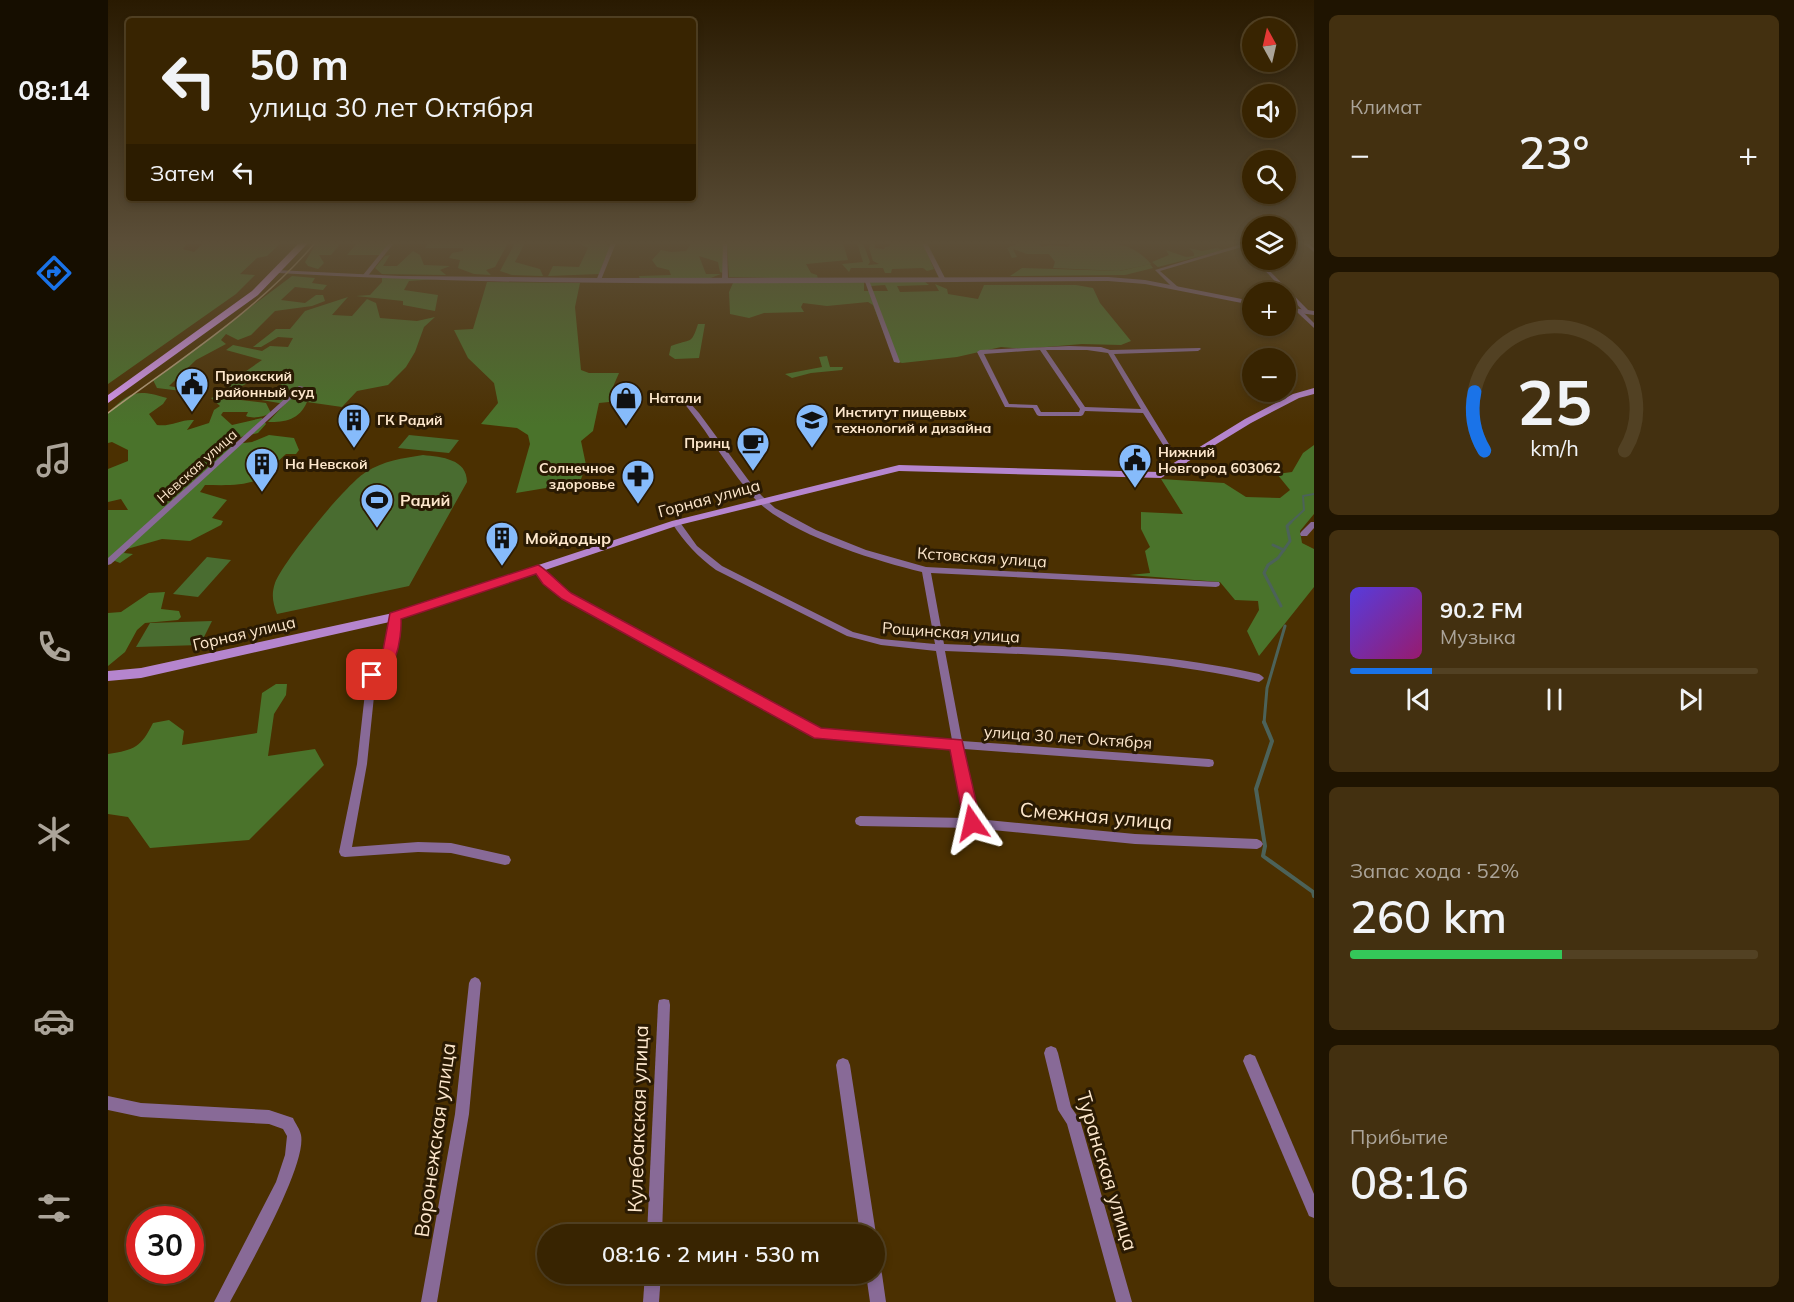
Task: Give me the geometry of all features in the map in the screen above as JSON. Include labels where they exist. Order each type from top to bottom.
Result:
[{"type":"main road","points":[[108,392],[233,304]]},
{"type":"main road","points":[[108,400],[242,304]]},
{"type":"main road","name":"Горная улица","points":[[108,676],[141,673],[394,616],[676,523],[760,500],[899,468],[1152,476],[1169,472],[1248,421],[1296,396],[1314,391]]},
{"type":"street","points":[[875,304],[897,362]]},
{"type":"street","points":[[1307,312],[1314,326]]},
{"type":"street","points":[[1083,409],[1081,414],[1039,414],[1035,406],[1007,406],[980,352],[1104,348],[1110,352],[1172,455],[1185,462]]},
{"type":"street","points":[[1110,352],[1198,349]]},
{"type":"street","points":[[1043,350],[1083,409]]},
{"type":"street","name":"Невская улица","points":[[108,562],[302,387]]},
{"type":"street","points":[[687,403],[760,500]]},
{"type":"street","points":[[1083,409],[1146,411]]},
{"type":"street","name":"Кстовская улица","points":[[760,500],[808,529],[902,566],[926,570],[1216,584]]},
{"type":"street","name":"Рощинская улица","points":[[676,523],[687,542],[701,556],[719,568],[850,634],[885,643],[1180,662],[1259,678]]},
{"type":"street","points":[[1304,534],[1314,524]]},
{"type":"street","name":"улица 30 лет Октября","points":[[538,569],[547,581],[567,596],[819,734],[1209,763]]},
{"type":"street","points":[[926,570],[972,823]]},
{"type":"street","points":[[394,616],[395,632],[388,663],[372,675],[362,764],[345,852],[418,847],[451,848],[505,860]]},
{"type":"street","name":"Смежная улица","points":[[861,821],[972,823],[1135,839],[1257,844]]},
{"type":"street","name":"Воронежская улица","points":[[429,1302],[462,1114],[475,983]]},
{"type":"street","name":"Кулебакская улица","points":[[654,1224],[664,1005]]},
{"type":"street","name":"Туранская улица","points":[[1051,1053],[1065,1110],[1073,1120],[1124,1302]]},
{"type":"street","points":[[1250,1061],[1314,1211]]},
{"type":"street","points":[[843,1065],[867,1224]]},
{"type":"street","points":[[108,1103],[141,1110],[269,1117],[288,1123],[294,1136],[292,1155],[282,1185],[222,1302]]},
{"type":"street","points":[[651,1302],[652,1284]]},
{"type":"street","points":[[875,1284],[878,1302]]},
{"type":"green space","points":[[108,304],[222,304],[108,384]]},
{"type":"green space","points":[[255,304],[318,304],[275,311],[251,335],[238,340],[226,334],[221,340],[226,344],[196,360],[169,386],[191,390],[190,392],[157,388],[153,380]]},
{"type":"green space","points":[[327,304],[342,304],[332,315],[352,316],[363,304],[376,304],[380,318],[417,321],[435,317],[424,327],[415,352],[406,367],[388,385],[357,391],[342,407],[307,402],[300,413],[291,419],[268,422],[285,404],[243,397],[266,397],[287,379],[258,380],[245,384],[231,393],[232,399],[266,403],[271,413],[252,417],[246,416],[248,412],[223,412],[221,415],[232,425],[262,418],[266,424],[258,433],[232,439],[227,445],[252,442],[269,435],[294,438],[299,450],[296,454],[286,454],[275,464],[262,470],[265,476],[259,480],[236,485],[205,485],[200,492],[227,500],[212,518],[223,521],[221,525],[190,541],[162,539],[127,549],[124,553],[133,554],[120,563],[115,561],[108,564],[108,510],[128,510],[121,499],[108,502],[108,469],[128,461],[128,450],[112,442],[108,443],[108,413],[128,396],[148,393],[167,398],[163,404],[149,414],[157,425],[194,420],[187,430],[209,423],[214,410],[220,406],[211,398],[228,392],[226,385],[262,360],[226,350],[233,345],[262,351],[270,346],[288,347],[293,338],[278,337],[261,347],[253,347],[276,329],[290,329],[305,311]]},
{"type":"green space","points":[[403,304],[436,304],[435,311]]},
{"type":"green space","points":[[481,304],[576,304],[581,370],[589,373],[619,373],[609,396],[609,402],[599,403],[593,431],[581,441],[586,465],[579,485],[587,491],[552,487],[516,493],[530,444],[528,435],[517,428],[481,424],[498,403],[494,383],[468,358],[454,330],[473,329]]},
{"type":"green space","points":[[730,304],[803,304],[801,307],[804,312],[764,313],[749,318],[730,314]]},
{"type":"green space","points":[[809,304],[850,304],[827,306]]},
{"type":"green space","points":[[871,304],[1101,304],[1131,341],[1121,345],[1082,344],[1022,349],[1001,347],[957,357],[902,363],[895,361]]},
{"type":"green space","points":[[698,324],[705,324],[699,358],[675,359],[669,355],[671,346],[692,339]]},
{"type":"green space","points":[[827,356],[830,367],[843,367],[842,370],[811,373],[792,378],[785,374],[822,367],[819,357]]},
{"type":"green space","points":[[409,435],[459,440],[449,453],[398,448]]},
{"type":"green space","points":[[1314,445],[1314,514],[1300,531],[1302,543],[1314,549],[1314,587],[1259,656],[1247,631],[1259,610],[1258,601],[1235,600],[1220,582],[1129,575],[1150,573],[1145,551],[1150,547],[1141,529],[1141,512],[1183,514],[1161,479],[1224,483],[1246,497],[1280,498],[1290,490],[1277,474],[1292,472],[1303,453]]},
{"type":"green space","name":"Радий","points":[[423,455],[445,458],[458,464],[466,474],[467,482],[409,586],[277,614],[273,591],[280,573],[302,542],[345,491],[366,472],[379,465]]},
{"type":"green space","points":[[207,557],[231,560],[198,597],[173,594]]},
{"type":"green space","points":[[165,592],[161,609],[179,611],[181,617],[178,620],[145,623],[137,630],[125,652],[108,666],[108,613],[121,612],[149,593]]},
{"type":"green space","points":[[212,621],[200,645],[136,647],[150,623]]},
{"type":"green space","points":[[276,684],[287,684],[286,695],[274,714],[268,756],[315,749],[324,765],[249,840],[150,848],[128,817],[108,814],[108,754],[131,749],[141,742],[153,723],[169,720],[184,731],[182,745],[257,733],[262,693]]},
{"type":"waterway","points":[[1290,523],[1304,510],[1303,496],[1314,494]]},
{"type":"waterway","points":[[1284,550],[1290,541],[1287,526],[1290,523]]},
{"type":"waterway","points":[[1273,545],[1284,550]]},
{"type":"waterway","points":[[1281,606],[1264,573],[1268,565],[1278,558],[1284,550]]},
{"type":"waterway","points":[[1264,722],[1267,688],[1285,626]]},
{"type":"waterway","points":[[1264,722],[1272,741],[1256,789],[1265,846],[1263,856],[1313,892],[1314,896]]},
{"type":"tram line","points":[[108,413],[254,304]]},
{"type":"place","name":"Приокский районный суд","points":[[192,413]]},
{"type":"place","name":"Натали","points":[[626,427]]},
{"type":"place","name":"ГК Радий","points":[[354,449]]},
{"type":"place","name":"Институт пищевых технологий и дизайна","points":[[812,449]]},
{"type":"place","name":"Принц","points":[[753,472]]},
{"type":"place","name":"Нижний Новгород 603062","points":[[1135,489]]},
{"type":"place","name":"На Невской","points":[[262,493]]},
{"type":"place","name":"Солнечное здоровье","points":[[638,505]]},
{"type":"place","name":"Радий","points":[[377,529]]},
{"type":"place","name":"Мойдодыр","points":[[502,567]]},
{"type":"route","points":[[372,675],[388,663],[395,632],[394,616],[422,609],[538,569],[547,581],[567,596],[819,734],[957,744],[972,823]]}]
